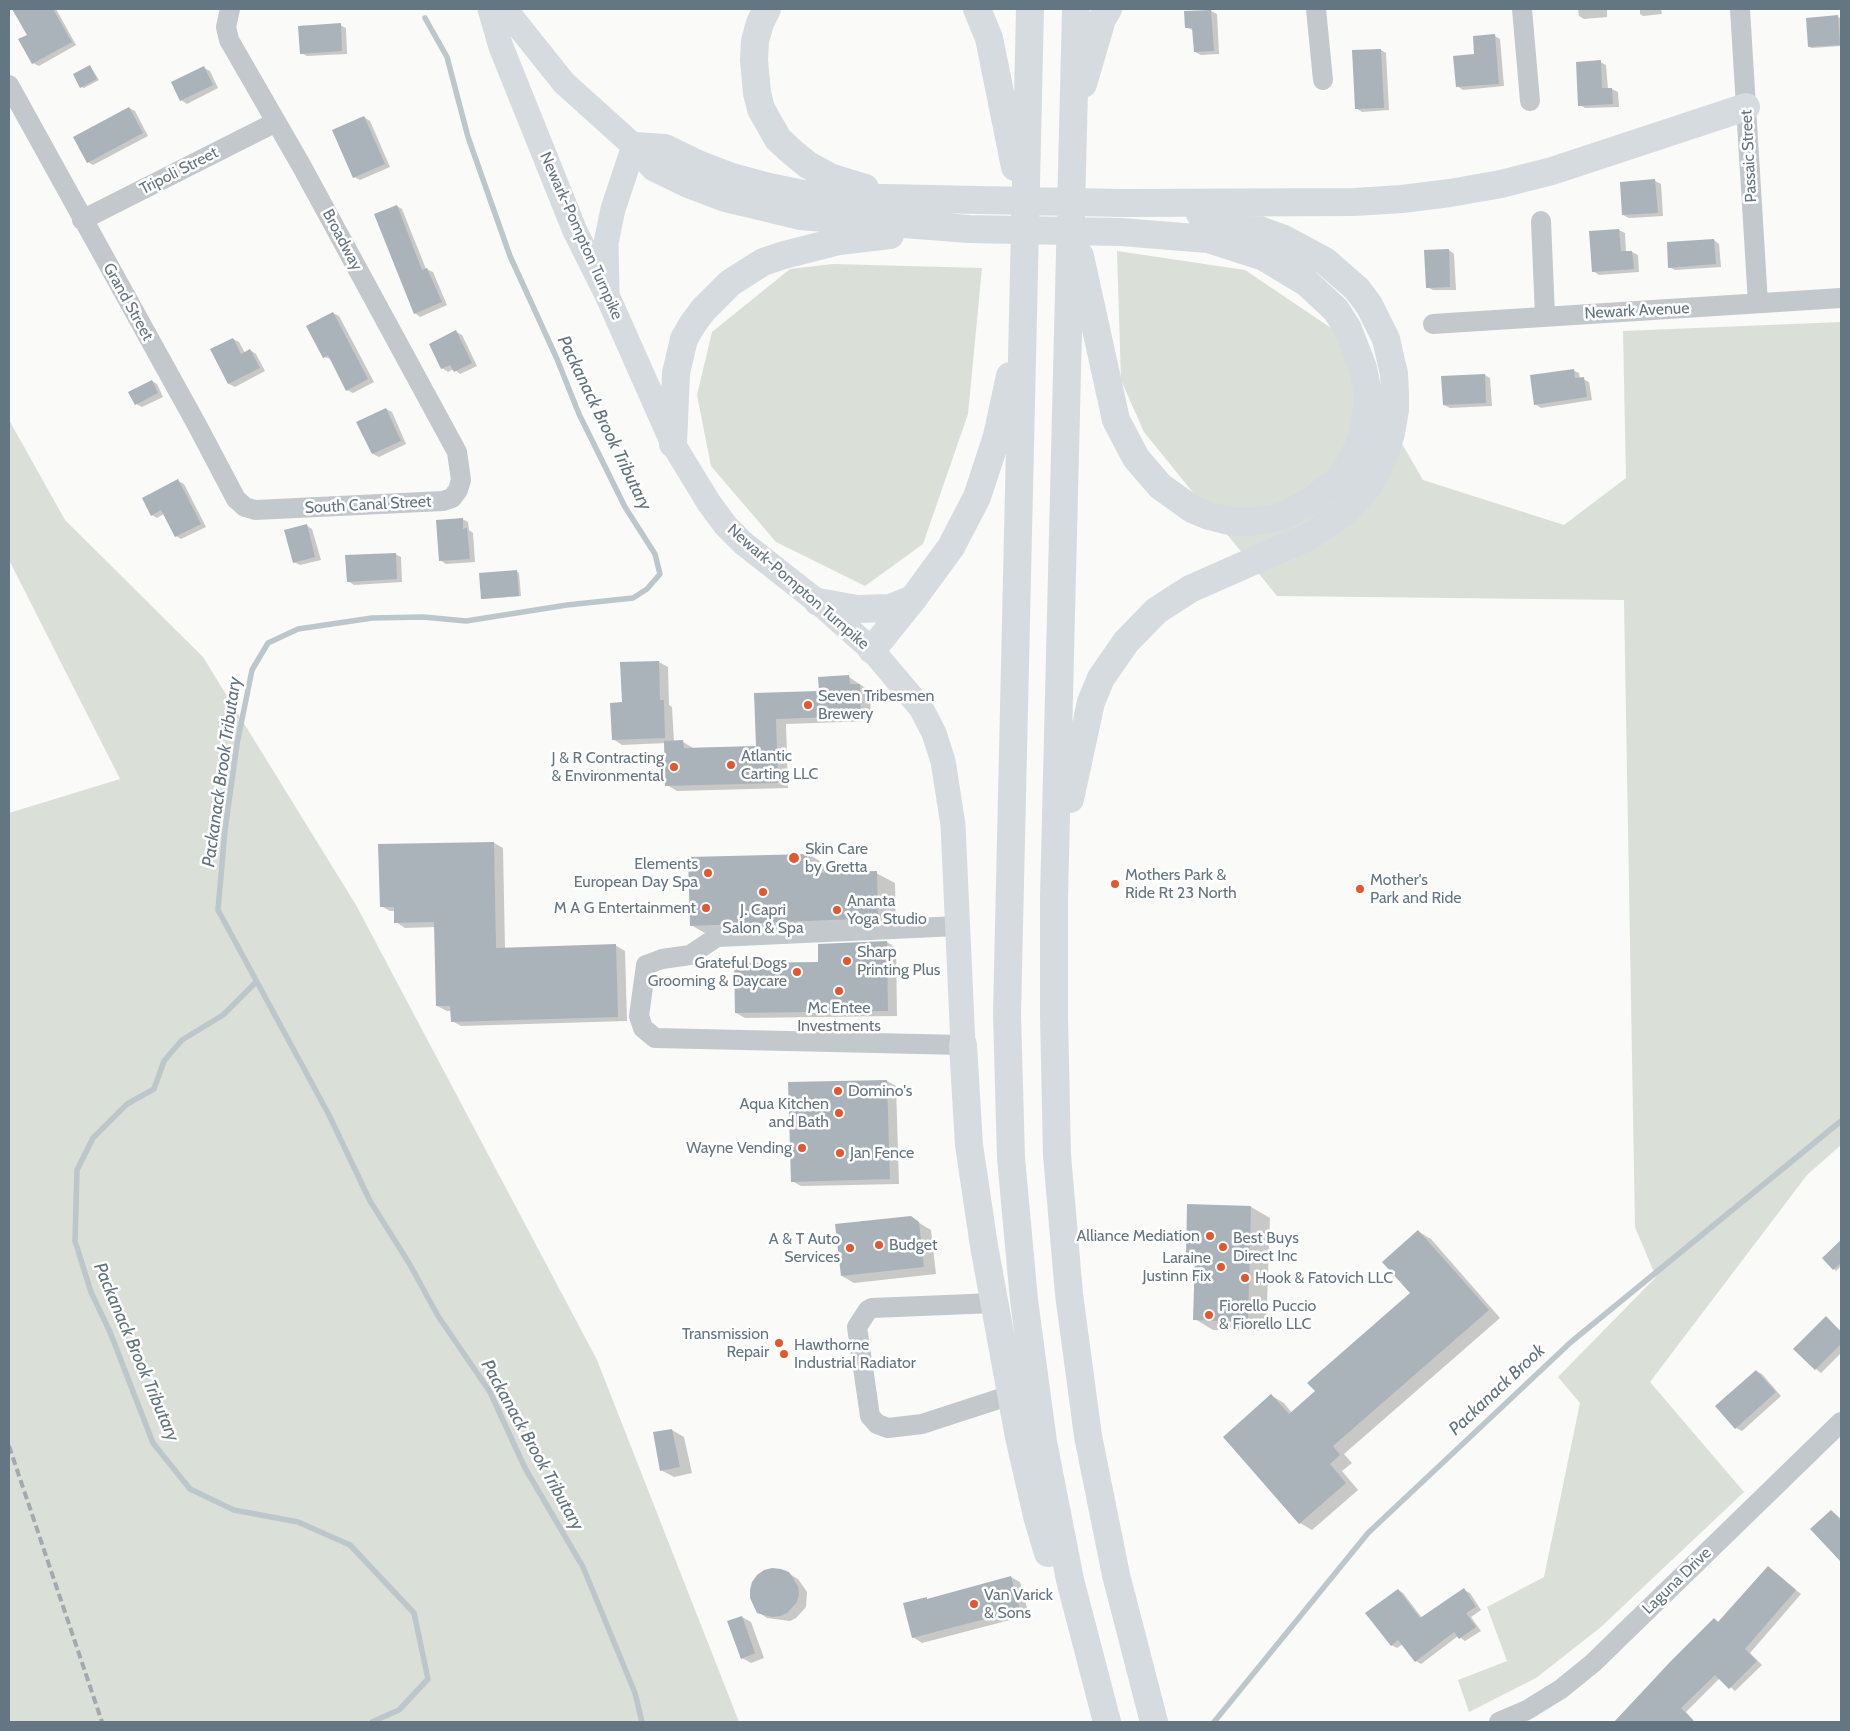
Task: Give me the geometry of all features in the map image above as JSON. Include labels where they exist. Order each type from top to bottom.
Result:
[{"type":"highway","points":[[768,9],[760,23],[755,41],[754,60],[757,93],[762,109],[778,138],[792,152],[808,165],[832,178],[859,187],[886,193],[969,200]]},
{"type":"highway","points":[[977,9],[989,38],[1025,218]]},
{"type":"highway","points":[[1030,9],[1008,969],[1008,1086],[1016,1228],[1032,1370],[1056,1511],[1087,1651],[1107,1722]]},
{"type":"highway","points":[[1076,9],[1056,871],[1054,1086],[1057,1154],[1069,1294],[1087,1427],[1116,1575],[1154,1722]]},
{"type":"highway","points":[[1074,117],[1102,19],[1108,9]]},
{"type":"highway","points":[[634,146],[665,148],[698,164],[732,177],[803,194],[870,198],[1123,203],[1354,202],[1402,199],[1501,184],[1552,171],[1746,107]]},
{"type":"highway","points":[[634,146],[655,168],[688,184],[725,198],[763,208],[817,218],[969,229],[1121,232],[1208,239],[1264,257],[1307,283],[1336,310],[1348,329],[1361,361],[1367,388],[1364,432],[1348,467],[1336,482],[1311,501],[1281,517],[1250,522],[1229,521],[1209,516],[1192,509],[1174,498],[1160,486],[1136,458],[1116,420],[1092,306],[1071,218]]},
{"type":"highway","points":[[1056,871],[1091,702],[1101,678],[1126,642],[1156,611],[1190,588],[1310,536],[1345,512],[1364,491],[1379,467],[1395,410],[1394,374],[1386,339],[1379,324],[1357,289],[1324,261],[1284,239],[1237,222],[1123,203]]},
{"type":"highway","points":[[673,444],[676,373],[684,339],[703,310],[730,283],[763,262],[815,247],[869,237],[969,229]]},
{"type":"highway","points":[[872,650],[914,599],[951,547],[977,496],[997,436],[1023,314]]},
{"type":"highway","points":[[818,602],[857,609],[890,608],[914,599]]},
{"type":"highway","points":[[963,1045],[969,1145],[994,1303],[1019,1437],[1037,1516],[1058,1583],[1087,1651]]},
{"type":"main road","name":"Newark-Pompton Turnpike","points":[[490,9],[501,47],[575,231],[607,295],[673,444],[708,503],[726,526],[743,543],[818,602],[872,650],[921,708],[934,733],[943,761],[953,825],[963,1045]]},
{"type":"main road","points":[[505,9],[564,83],[634,146],[613,209],[606,244],[607,295]]},
{"type":"street","name":"Broadway","points":[[230,9],[226,27],[229,40],[457,452],[460,472]]},
{"type":"street","points":[[1316,9],[1322,80]]},
{"type":"street","points":[[1522,9],[1530,101]]},
{"type":"street","name":"Passaic Street","points":[[1740,9],[1758,304]]},
{"type":"street","name":"Grand Street","points":[[9,85],[236,499],[245,507],[255,510]]},
{"type":"street","name":"Tripoli Street","points":[[82,220],[276,122]]},
{"type":"street","points":[[1541,221],[1545,316]]},
{"type":"street","name":"Newark Avenue","points":[[1432,324],[1841,298]]},
{"type":"street","name":"South Canal Street","points":[[255,510],[443,501],[452,498],[458,490],[460,472]]},
{"type":"street","points":[[958,926],[718,937],[690,954],[662,959],[646,965],[639,1016],[644,1028],[655,1038],[963,1045]]},
{"type":"street","points":[[994,1303],[872,1308],[868,1310],[857,1327],[870,1416],[877,1424],[888,1428],[922,1424],[1011,1395]]},
{"type":"street","name":"Laguna Drive","points":[[1499,1722],[1527,1710],[1561,1689],[1593,1663],[1838,1432]]},
{"type":"shaded area","points":[[1117,251],[1245,270],[1337,332],[1423,480],[1564,525],[1626,478],[1623,331],[1841,322],[1841,1145],[1807,1175],[1650,1382],[1744,1492],[1601,1627],[1536,1678],[1469,1712],[1458,1680],[1507,1661],[1487,1607],[1544,1577],[1580,1403],[1558,1377],[1656,1277],[1635,1227],[1624,600],[1277,596],[1144,432],[1121,380]]},
{"type":"shaded area","points":[[833,264],[982,268],[968,414],[923,544],[865,586],[776,542],[711,466],[697,395],[712,332],[790,269]]},
{"type":"shaded area","points":[[9,420],[65,520],[203,657],[356,905],[597,1360],[739,1722],[9,1722],[9,813],[120,779],[9,560]]},
{"type":"building","points":[[12,9],[53,9],[72,42],[32,64],[18,39],[27,35]]},
{"type":"building","points":[[1211,10],[1214,51],[1194,52],[1192,28],[1185,28],[1184,11]]},
{"type":"building","points":[[1838,15],[1840,45],[1808,47],[1806,18]]},
{"type":"building","points":[[341,23],[342,51],[300,54],[298,26]]},
{"type":"building","points":[[1495,34],[1499,84],[1456,87],[1453,56],[1474,54],[1473,36]]},
{"type":"building","points":[[1381,49],[1384,108],[1355,109],[1352,50]]},
{"type":"building","points":[[1601,60],[1602,88],[1612,88],[1613,104],[1578,106],[1576,62]]},
{"type":"building","points":[[90,65],[97,79],[80,88],[73,74]]},
{"type":"building","points":[[204,66],[213,85],[180,101],[171,82]]},
{"type":"building","points":[[129,107],[143,133],[87,163],[73,137]]},
{"type":"building","points":[[364,116],[385,164],[353,178],[332,130]]},
{"type":"building","points":[[1655,179],[1658,213],[1622,215],[1620,182]]},
{"type":"building","points":[[397,205],[422,270],[427,268],[442,302],[414,314],[374,214]]},
{"type":"building","points":[[1619,229],[1621,251],[1632,251],[1634,269],[1592,272],[1589,231]]},
{"type":"building","points":[[1714,239],[1716,264],[1668,268],[1667,242]]},
{"type":"building","points":[[1449,249],[1450,287],[1426,288],[1424,250]]},
{"type":"building","points":[[333,312],[368,379],[346,391],[328,355],[323,358],[306,326]]},
{"type":"building","points":[[456,330],[472,363],[454,372],[450,365],[441,369],[429,344]]},
{"type":"building","points":[[233,338],[241,354],[250,349],[260,368],[228,384],[210,349]]},
{"type":"building","points":[[1574,369],[1575,378],[1584,377],[1587,397],[1534,405],[1530,375]]},
{"type":"building","points":[[1485,374],[1486,403],[1443,405],[1441,376]]},
{"type":"building","points":[[152,380],[158,393],[135,405],[128,392]]},
{"type":"building","points":[[386,408],[401,441],[372,454],[356,422]]},
{"type":"building","points":[[178,479],[201,524],[175,537],[161,510],[151,516],[142,498]]},
{"type":"building","points":[[463,518],[463,529],[467,528],[470,559],[439,561],[436,520]]},
{"type":"building","points":[[307,524],[315,557],[293,563],[284,530]]},
{"type":"building","points":[[396,553],[397,579],[347,582],[345,555]]},
{"type":"building","points":[[517,570],[519,596],[481,599],[479,573]]},
{"type":"building","points":[[659,661],[660,700],[664,700],[665,738],[612,740],[610,703],[622,702],[620,662]]},
{"type":"building","points":[[849,675],[850,684],[860,684],[861,716],[776,719],[778,783],[665,786],[664,741],[683,740],[684,748],[756,746],[754,693],[819,691],[818,677]]},
{"type":"building","points":[[494,842],[496,948],[616,944],[618,1017],[451,1022],[450,1006],[436,1006],[434,922],[394,923],[394,907],[380,907],[378,844]]},
{"type":"building","points":[[810,854],[810,873],[877,871],[878,918],[690,926],[688,857]]},
{"type":"building","points":[[887,941],[888,1011],[735,1013],[734,963],[818,962],[818,944]]},
{"type":"building","points":[[887,1080],[890,1179],[791,1182],[788,1082]]},
{"type":"building","points":[[1187,1204],[1251,1206],[1248,1322],[1193,1320],[1195,1256],[1186,1256]]},
{"type":"building","name":"Budget","points":[[911,1216],[919,1222],[924,1267],[841,1276],[835,1224]]},
{"type":"building","points":[[1418,1230],[1489,1310],[1333,1446],[1340,1455],[1330,1464],[1346,1483],[1299,1524],[1223,1437],[1271,1394],[1289,1414],[1315,1391],[1307,1383],[1410,1293],[1382,1262]]},
{"type":"building","points":[[1841,1240],[1841,1263],[1833,1270],[1822,1258]]},
{"type":"building","points":[[1826,1316],[1841,1332],[1841,1344],[1815,1370],[1793,1349]]},
{"type":"building","points":[[1756,1370],[1776,1392],[1735,1429],[1715,1406]]},
{"type":"building","points":[[672,1429],[680,1467],[660,1471],[653,1432]]},
{"type":"building","points":[[1831,1510],[1841,1520],[1841,1562],[1810,1529]]},
{"type":"building","points":[[1768,1566],[1796,1590],[1745,1649],[1757,1661],[1729,1689],[1715,1675],[1681,1708],[1695,1722],[1614,1722],[1714,1618],[1718,1622]]},
{"type":"building","points":[[772,1568],[789,1572],[798,1586],[799,1594],[797,1602],[787,1613],[772,1617],[757,1613],[750,1598],[750,1590],[752,1582],[757,1575],[764,1570]]},
{"type":"building","name":"Van Varick & Sons","points":[[1011,1576],[1020,1610],[912,1638],[903,1603],[927,1597],[927,1599]]},
{"type":"building","points":[[1464,1588],[1476,1607],[1466,1613],[1476,1627],[1459,1639],[1454,1632],[1415,1662],[1398,1640],[1391,1646],[1365,1613],[1398,1589],[1420,1618]]},
{"type":"building","points":[[742,1616],[755,1653],[741,1659],[727,1621]]},
{"type":"waterway","name":"Packanack Brook Tributary","points":[[425,18],[447,57],[468,137],[510,256],[557,359],[579,414],[625,507],[655,554],[660,574],[647,589],[633,598],[567,605],[466,621],[423,617],[372,618],[298,629],[268,643],[252,670],[237,744],[225,830],[218,910],[329,1115],[370,1201],[409,1263],[438,1316],[490,1392],[525,1468],[583,1567],[635,1693],[642,1722]]},
{"type":"waterway","name":"Packanack Brook Tributary","points":[[256,982],[223,1015],[182,1040],[164,1061],[154,1089],[127,1104],[93,1138],[77,1170],[75,1241],[91,1292],[110,1332],[153,1443],[190,1489],[234,1510],[298,1522],[350,1545],[414,1613],[428,1679],[399,1710],[372,1722]]},
{"type":"waterway","name":"Packanack Brook","points":[[1214,1722],[1368,1533],[1571,1342],[1841,1121]]},
{"type":"railway","points":[[9,1446],[102,1722]]},
{"type":"place","name":"Seven Tribesmen Brewery","points":[[808,705]]},
{"type":"place","name":"Atlantic Carting LLC","points":[[731,765]]},
{"type":"place","name":"J & R Contracting & Environmental","points":[[674,767]]},
{"type":"place","name":"Skin Care by Gretta","points":[[794,858]]},
{"type":"place","name":"Elements European Day Spa","points":[[708,873]]},
{"type":"place","name":"Mothers Park & Ride Rt 23 North","points":[[1115,884]]},
{"type":"place","name":"Mother's Park and Ride","points":[[1360,889]]},
{"type":"place","name":"J. Capri Salon & Spa","points":[[763,892]]},
{"type":"place","name":"M A G Entertainment","points":[[706,908]]},
{"type":"place","name":"Ananta Yoga Studio","points":[[837,910]]},
{"type":"place","name":"Sharp Printing Plus","points":[[847,961]]},
{"type":"place","name":"Grateful Dogs Grooming & Daycare","points":[[797,972]]},
{"type":"place","name":"Mc Entee Investments","points":[[839,991]]},
{"type":"place","name":"Domino's","points":[[838,1091]]},
{"type":"place","name":"Aqua Kitchen and Bath","points":[[839,1113]]},
{"type":"place","name":"Wayne Vending","points":[[802,1148]]},
{"type":"place","name":"Jan Fence","points":[[840,1153]]},
{"type":"place","name":"Alliance Mediation","points":[[1210,1236]]},
{"type":"place","name":"Budget","points":[[879,1245]]},
{"type":"place","name":"Best Buys Direct Inc","points":[[1223,1247]]},
{"type":"place","name":"A & T Auto Services","points":[[850,1248]]},
{"type":"place","name":"Laraine Justinn Fix","points":[[1221,1267]]},
{"type":"place","name":"Hook & Fatovich LLC","points":[[1245,1278]]},
{"type":"place","name":"Fiorello Puccio & Fiorello LLC","points":[[1209,1315]]},
{"type":"place","name":"Transmission Repair","points":[[779,1343]]},
{"type":"place","name":"Hawthorne Industrial Radiator","points":[[784,1354]]},
{"type":"place","name":"Van Varick & Sons","points":[[974,1604]]}]
